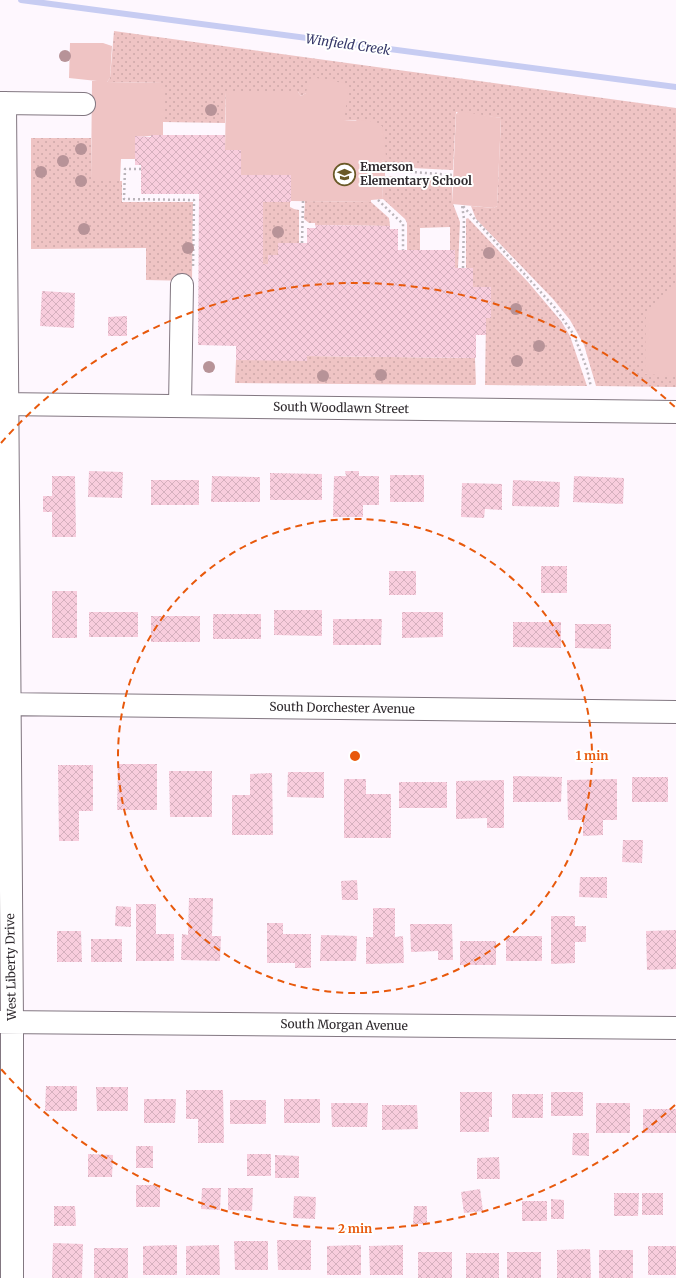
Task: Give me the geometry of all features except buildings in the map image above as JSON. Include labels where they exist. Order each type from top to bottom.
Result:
[{"type":"street","points":[[2,103],[84,104]]},
{"type":"street","name":"West Liberty Drive","points":[[2,103],[6,1022],[12,1278]]},
{"type":"street","points":[[180,406],[188,277]]},
{"type":"street","name":"South Woodlawn Street","points":[[3,404],[676,412]]},
{"type":"street","name":"South Dorchester Avenue","points":[[4,704],[676,712]]},
{"type":"street","name":"South Morgan Avenue","points":[[6,1022],[676,1028]]},
{"type":"path","points":[[141,169],[125,169],[124,199],[194,200],[188,277]]},
{"type":"path","points":[[385,170],[453,175]]},
{"type":"path","points":[[378,200],[381,205],[403,224],[402,250]]},
{"type":"path","points":[[302,243],[303,201]]},
{"type":"path","points":[[463,268],[464,219],[462,205],[556,309],[574,335],[587,369],[591,387]]},
{"type":"shaded area","points":[[114,31],[676,108],[676,387],[596,386],[584,345],[570,320],[553,299],[476,219],[471,206],[494,208],[497,206],[501,118],[456,112],[453,170],[370,166],[384,160],[356,120],[344,121],[344,119],[306,93],[301,96],[298,92],[226,92],[225,123],[163,122],[163,83],[107,82],[110,78]]},
{"type":"shaded area","points":[[70,43],[103,43],[112,46],[110,78],[107,82],[163,83],[163,135],[135,137],[135,159],[121,159],[120,181],[91,181],[92,81],[97,81],[69,78]]},
{"type":"shaded area","points":[[316,78],[349,84],[344,121],[368,120],[382,126],[386,156],[384,160],[371,166],[385,166],[385,176],[382,176],[383,199],[371,200],[371,202],[291,201],[291,175],[241,175],[241,150],[225,150],[226,92],[298,92],[301,96],[306,93],[309,79]]},
{"type":"shaded area","points":[[459,111],[501,118],[497,206],[494,208],[452,204],[456,114]]},
{"type":"shaded area","points":[[31,138],[91,138],[91,181],[122,181],[122,202],[193,202],[192,281],[146,280],[146,248],[31,249]]},
{"type":"shaded area","points":[[382,176],[452,179],[452,201],[460,222],[458,268],[455,268],[455,251],[450,250],[450,227],[420,228],[420,250],[407,250],[407,223],[405,219],[383,199]]},
{"type":"shaded area","points":[[305,201],[371,202],[389,218],[390,226],[315,225],[315,223],[309,223],[304,219]]},
{"type":"shaded area","points":[[263,202],[290,202],[290,207],[299,210],[299,243],[278,243],[278,255],[268,255],[268,264],[263,264]]},
{"type":"shaded area","points":[[468,218],[528,282],[561,321],[570,336],[587,386],[485,385],[486,318],[491,318],[491,287],[473,287],[473,268],[466,268],[466,219]]},
{"type":"shaded area","points":[[676,283],[676,376],[645,374],[646,313]]},
{"type":"shaded area","points":[[307,356],[475,358],[476,384],[235,383],[236,360],[307,360]]},
{"type":"waterway","name":"Winfield Creek","points":[[21,0],[676,87]]},
{"type":"place","name":"Emerson Elementary School","points":[[344,174]]}]
